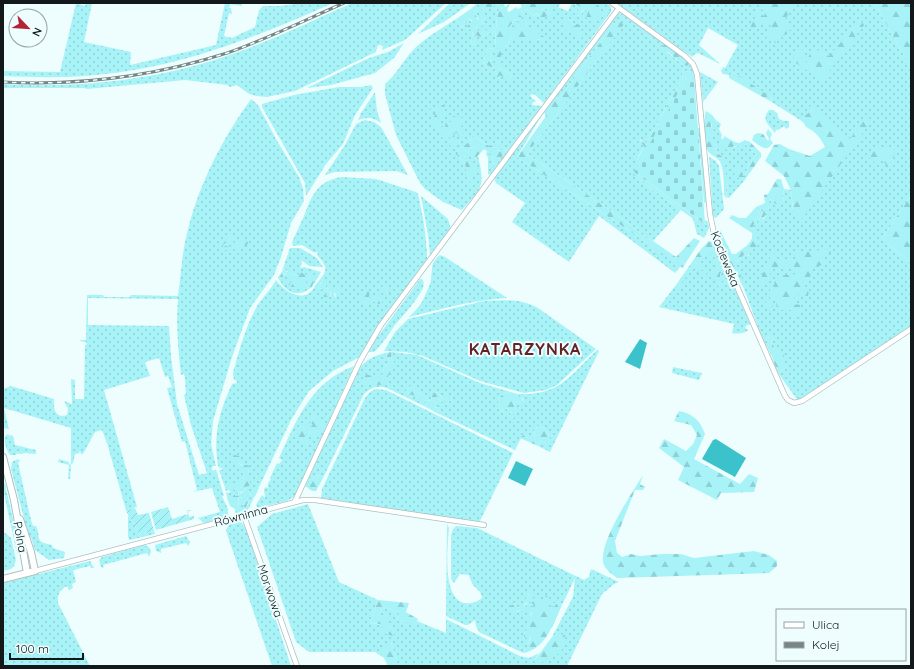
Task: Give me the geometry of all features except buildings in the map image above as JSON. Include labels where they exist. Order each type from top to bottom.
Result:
[{"type":"street","name":"Kociewska","points":[[612,3],[690,59],[696,69],[701,108],[710,214],[714,234],[756,332],[788,400],[794,403],[802,401],[911,329]]},
{"type":"street","points":[[296,501],[360,360],[381,325],[619,8]]},
{"type":"street","name":"Polna","points":[[3,457],[14,500],[31,552],[35,571]]},
{"type":"street","name":"Polna","points":[[14,500],[27,573]]},
{"type":"street","name":"Równinna","points":[[3,580],[296,501],[315,500],[484,525]]},
{"type":"street","name":"Morwowa","points":[[244,516],[297,666]]},
{"type":"green space","points":[[76,3],[85,6],[86,3],[92,3],[84,42],[131,52],[130,65],[216,45],[225,3],[242,3],[242,6],[230,4],[229,8],[231,8],[232,14],[229,13],[224,36],[232,38],[255,27],[259,10],[263,6],[304,3],[333,3],[273,29],[212,51],[150,67],[118,73],[85,76],[3,76],[3,71],[60,72]]},
{"type":"green space","points":[[352,3],[446,3],[405,40],[382,50],[383,46],[378,45],[376,52],[295,91],[267,97],[249,94],[237,85],[230,87],[227,85],[185,80],[87,89],[3,88],[3,84],[63,85],[122,80],[181,69],[253,47]]},
{"type":"green space","points":[[450,3],[471,3],[444,22],[418,34]]},
{"type":"green space","points":[[477,3],[489,3],[486,13],[488,7],[494,4],[502,5],[501,10],[498,11],[496,28],[481,34],[476,28],[478,25],[484,24],[481,22],[486,17],[479,20],[475,13],[477,5],[469,11]]},
{"type":"green space","points":[[504,3],[505,7],[510,3],[507,10],[509,12],[516,7],[518,9],[522,7],[520,3],[525,5],[526,3],[553,3],[550,9],[549,4],[545,5],[542,10],[548,11],[547,14],[557,10],[559,12],[554,15],[552,19],[546,16],[543,21],[538,17],[539,15],[536,13],[534,16],[527,9],[517,12],[522,17],[519,21],[515,19],[506,29],[510,29],[515,23],[527,20],[526,27],[531,29],[533,27],[536,28],[536,32],[544,37],[543,40],[532,39],[526,43],[512,36],[507,46],[504,47],[499,61],[496,60],[495,53],[492,53],[490,62],[499,64],[499,68],[514,76],[512,81],[499,75],[498,80],[495,69],[483,63],[488,48],[495,49],[496,31],[480,37],[476,35],[474,45],[471,44],[473,32],[467,27],[472,21],[470,19],[461,28],[456,19],[478,4],[475,13],[478,20],[484,15],[486,17],[481,22],[484,24],[481,27],[478,25],[476,28],[481,34],[484,29],[488,31],[496,28],[498,11],[501,10],[502,5],[495,4],[494,7],[488,7],[486,13],[481,11],[485,4]]},
{"type":"green space","points":[[553,3],[561,3],[558,7],[568,11],[572,3],[580,7],[578,15],[584,22],[581,25],[575,26],[570,19],[562,22],[566,25],[581,29],[585,20],[581,13],[585,9],[596,18],[610,12],[601,13],[592,7],[592,3],[607,3],[611,7],[611,12],[544,103],[534,94],[530,95],[536,101],[533,102],[532,105],[542,106],[491,174],[488,174],[488,158],[486,154],[487,151],[492,155],[494,167],[507,149],[496,151],[501,140],[489,146],[475,137],[455,153],[465,164],[470,183],[464,157],[473,147],[475,148],[474,160],[478,156],[482,180],[478,191],[462,210],[443,202],[425,189],[420,183],[396,135],[385,94],[385,84],[415,48],[456,19],[461,28],[470,19],[473,31],[471,44],[474,45],[476,35],[480,37],[496,31],[495,49],[488,48],[483,63],[495,69],[498,79],[499,75],[514,76],[490,63],[492,52],[495,53],[507,46],[512,36],[543,40],[526,27],[527,20],[510,29],[505,29],[509,27],[515,19],[519,21],[522,17],[516,12],[527,9],[534,16],[536,13],[543,20],[546,16],[559,12],[547,14],[548,11],[542,10],[545,4],[549,4],[550,8]]},
{"type":"green space","points":[[574,3],[592,3],[592,7],[596,5],[601,9],[601,13],[606,10],[610,12],[607,17],[604,15],[599,20],[596,18],[594,24],[586,18],[588,12],[585,9],[581,12],[585,20],[589,21],[589,25],[585,24],[584,29],[581,29],[584,34],[581,39],[561,28],[565,25],[561,22],[570,19],[575,26],[577,24],[581,25],[583,22],[578,15],[573,20],[572,18],[580,7]]},
{"type":"green space","points":[[617,3],[875,3],[911,67],[911,195],[882,239],[911,263],[911,326],[803,401],[796,398],[778,373],[786,367],[775,349],[770,337],[766,338],[772,357],[760,332],[734,262],[735,260],[738,261],[744,255],[748,256],[755,245],[756,239],[753,226],[761,209],[764,210],[759,220],[764,219],[769,208],[770,199],[772,201],[783,203],[784,189],[791,190],[793,210],[838,144],[770,101],[772,99],[735,73],[729,75],[723,74],[721,71],[723,67],[725,68],[738,45],[708,28],[699,45],[720,64],[698,53],[692,57]]},
{"type":"green space","points":[[763,3],[794,3],[785,20],[792,28],[775,43],[766,39],[772,22],[769,21],[766,25],[760,23],[754,30],[750,28],[758,12],[764,16],[766,12],[759,8]]},
{"type":"green space","points":[[875,3],[911,3],[911,67],[891,33]]},
{"type":"green space","points":[[619,13],[664,44],[662,48],[683,65],[687,66],[689,64],[692,68],[690,72],[686,71],[682,74],[683,77],[647,142],[644,143],[640,139],[644,146],[637,159],[640,162],[633,175],[681,210],[653,241],[646,238],[623,219],[527,154],[623,25],[615,24],[611,21]]},
{"type":"green space","points":[[860,20],[864,25],[822,81],[792,60],[800,48],[806,52],[802,60],[807,62],[812,47],[829,56]]},
{"type":"green space","points":[[611,21],[615,24],[618,21],[624,24],[527,154],[623,219],[646,238],[653,241],[676,257],[694,238],[700,241],[685,264],[682,261],[680,264],[660,252],[656,255],[655,251],[658,250],[652,248],[651,243],[648,243],[517,157],[546,116],[544,111],[554,98],[559,99],[605,36],[603,33],[607,30],[606,29]]},
{"type":"green space","points":[[606,29],[605,36],[559,99],[554,98],[571,76]]},
{"type":"green space","points":[[404,43],[394,58],[375,73],[331,85],[307,88],[369,58],[388,52]]},
{"type":"green space","points":[[664,44],[683,57],[689,64],[687,66],[683,65],[668,52],[664,52],[662,48]]},
{"type":"green space","points":[[692,68],[694,75],[705,224],[634,172]]},
{"type":"green space","points":[[683,72],[690,72],[640,162],[637,160],[644,146],[640,141],[638,143],[639,139],[644,143],[647,142],[683,77]]},
{"type":"green space","points":[[700,72],[718,82],[703,102]]},
{"type":"green space","points":[[735,73],[772,98],[770,101],[729,78],[729,75]]},
{"type":"green space","points":[[371,85],[373,88],[355,115],[343,144],[326,164],[306,196],[305,183],[262,107],[262,104],[294,95],[339,87],[361,87]]},
{"type":"green space","points":[[375,92],[377,111],[381,123],[370,118],[358,120],[361,113]]},
{"type":"green space","points":[[251,99],[258,105],[299,177],[303,188],[304,201],[291,223],[274,275],[250,308],[232,357],[213,421],[211,444],[216,466],[213,466],[212,470],[214,471],[216,469],[224,496],[222,496],[228,509],[228,515],[226,517],[204,523],[198,518],[220,512],[212,488],[192,492],[197,490],[185,441],[182,442],[167,388],[172,387],[168,376],[165,377],[159,358],[145,362],[150,376],[104,390],[137,507],[126,510],[102,430],[95,432],[83,454],[81,454],[80,451],[79,453],[75,454],[73,463],[71,464],[70,479],[68,479],[69,465],[71,463],[71,428],[4,408],[9,429],[3,428],[3,389],[11,386],[54,399],[54,406],[57,414],[63,416],[67,415],[68,409],[64,401],[72,404],[71,379],[75,380],[75,399],[84,399],[85,345],[87,344],[86,342],[80,340],[86,340],[87,295],[103,295],[104,297],[130,297],[131,295],[178,296],[187,233],[200,192],[217,153]],"holes":[[[88,298],[178,299],[178,346],[181,375],[184,374],[185,379],[186,394],[184,395],[191,425],[207,473],[199,475],[177,404],[169,326],[88,325]]]},
{"type":"green space","points":[[445,104],[442,117],[437,119],[445,129],[446,121],[451,122],[452,116],[463,118],[462,126],[458,126],[464,136],[460,139],[457,133],[453,132],[457,145],[448,151],[446,147],[451,146],[450,137],[442,138],[442,133],[432,121],[436,113],[430,114],[429,110],[437,109]]},
{"type":"green space","points":[[815,105],[849,140],[867,117],[872,120],[802,219],[793,210],[791,190],[784,176],[765,161],[774,145],[780,144],[789,149],[810,156],[825,147],[817,135],[806,127],[801,118],[810,112],[810,106]]},
{"type":"green space","points":[[769,110],[773,110],[777,113],[779,119],[789,121],[789,127],[786,129],[784,126],[776,130],[775,133],[766,122],[767,113]]},
{"type":"green space","points":[[544,111],[517,157],[648,243],[651,243],[661,252],[680,263],[682,261],[685,264],[683,268],[680,267],[675,273],[599,216],[569,262],[512,222],[525,203],[496,183],[494,178]]},
{"type":"green space","points":[[706,111],[716,120],[711,126],[714,130],[712,133],[712,142],[716,146],[717,152],[725,162],[726,177],[728,182],[726,190],[727,199],[724,195],[721,164],[719,160],[709,153],[707,147],[704,125]]},
{"type":"green space","points":[[365,120],[374,122],[381,127],[408,175],[396,171],[335,172],[325,175],[345,145],[356,124]]},
{"type":"green space","points":[[716,120],[721,124],[719,129],[723,140],[721,145],[731,148],[745,144],[756,155],[749,164],[745,175],[743,176],[742,174],[736,178],[742,178],[744,181],[729,198],[727,197],[726,190],[728,182],[726,179],[723,157],[717,152],[716,146],[712,142],[712,123]]},
{"type":"green space","points":[[698,128],[700,128],[706,202],[704,203]]},
{"type":"green space","points":[[768,129],[772,134],[770,139],[773,143],[768,148],[758,145],[752,140],[754,135],[758,133],[763,134],[768,141],[769,139],[766,133]]},
{"type":"green space","points":[[724,136],[739,143],[745,140],[750,142],[761,153],[761,157],[744,181],[742,178],[736,178],[734,176],[735,170],[738,168],[741,169],[743,176],[745,175],[749,164],[756,155],[745,144],[740,147],[734,146],[729,151],[721,147]]},
{"type":"green space","points":[[475,137],[489,146],[501,140],[497,151],[507,149],[494,168],[492,155],[484,149],[474,160],[469,155],[475,149],[473,147],[464,157],[477,167],[470,184],[465,164],[455,153]]},
{"type":"green space","points":[[878,145],[896,150],[888,168],[881,157],[875,163],[869,157]]},
{"type":"green space","points":[[709,157],[716,161],[719,166],[724,209],[716,218],[713,216]]},
{"type":"green space","points":[[634,172],[698,219],[694,223],[692,218],[633,175]]},
{"type":"green space","points":[[342,177],[376,179],[416,192],[418,194],[423,219],[427,260],[361,356],[333,371],[309,391],[291,420],[249,508],[246,512],[238,514],[239,496],[242,499],[242,504],[246,508],[250,500],[248,501],[247,498],[250,496],[252,491],[249,493],[240,494],[246,487],[249,486],[249,469],[246,465],[237,462],[243,469],[243,478],[240,485],[230,484],[240,486],[242,490],[237,493],[238,496],[235,494],[233,496],[228,496],[227,498],[226,492],[231,492],[228,490],[226,491],[219,470],[222,470],[223,467],[221,469],[218,466],[216,444],[218,424],[224,404],[232,384],[237,383],[236,380],[234,380],[233,373],[240,348],[256,308],[276,280],[284,289],[295,295],[306,295],[311,292],[315,286],[329,292],[330,297],[331,292],[336,298],[335,292],[342,292],[325,288],[326,285],[323,279],[319,286],[317,283],[325,272],[325,266],[317,255],[318,253],[315,253],[302,245],[293,246],[292,242],[313,195],[327,182]]},
{"type":"green space","points":[[777,179],[781,179],[784,189],[783,203],[776,204],[770,199],[768,213],[765,215],[761,223],[758,223],[763,213],[763,210],[761,209],[753,226],[753,228],[758,232],[757,237],[760,243],[750,252],[750,254],[747,256],[744,255],[738,261],[735,260],[745,286],[743,287],[731,263],[728,262],[718,234],[720,230],[732,254],[736,254],[747,245],[751,240],[752,233],[729,218],[732,215],[739,218],[746,218],[756,207],[765,203],[764,195],[768,194]]},
{"type":"green space","points":[[911,195],[911,263],[882,239]]},
{"type":"green space","points":[[421,196],[448,219],[450,225],[450,230],[430,255],[428,235]]},
{"type":"green space","points":[[698,219],[705,224],[705,220],[708,222],[709,228],[704,238],[697,234],[694,223]]},
{"type":"green space","points":[[228,237],[231,237],[235,244],[247,240],[248,243],[246,246],[240,246],[238,249],[242,251],[240,255],[236,250],[233,249],[229,251],[223,249],[225,246],[231,247],[232,244],[229,242],[219,246],[217,249],[215,248],[216,245],[219,245],[222,240],[224,241]]},
{"type":"green space","points":[[709,241],[714,244],[723,262],[720,265],[728,277],[725,278],[723,273],[720,273],[720,280],[723,283],[722,286],[717,285],[719,282],[714,281],[713,273],[715,271],[718,272],[718,266],[713,254],[714,251],[712,251],[710,255],[704,255],[700,261],[702,263],[702,268],[706,267],[706,275],[702,275],[703,270],[700,270],[697,274],[694,272],[698,264],[696,263],[686,273],[688,275],[682,282],[683,285],[679,287],[676,285],[701,249]]},
{"type":"green space","points":[[290,248],[300,248],[317,258],[323,267],[309,266],[301,260],[302,264],[300,268],[304,267],[321,272],[312,287],[313,279],[310,275],[292,274],[293,270],[287,271],[284,269],[282,271]]},
{"type":"green space","points":[[774,249],[775,261],[795,260],[795,253],[831,249],[832,252],[824,256],[826,264],[811,268],[810,279],[803,279],[802,289],[809,290],[808,296],[795,294],[794,305],[801,304],[800,314],[792,315],[792,310],[777,310],[776,301],[772,301],[773,312],[768,312],[765,299],[770,299],[770,288],[774,288],[775,276],[796,274],[796,267],[774,267],[763,287],[758,285]]},
{"type":"green space","points":[[714,251],[718,266],[718,286],[719,286],[720,273],[723,273],[724,270],[720,265],[723,262],[750,323],[750,325],[745,327],[749,330],[745,332],[739,334],[732,333],[734,324],[659,307],[676,285],[679,287],[688,269],[696,263],[700,269],[707,270],[702,268],[700,261],[704,254]]},
{"type":"green space","points":[[440,255],[507,298],[469,303],[409,317],[423,300],[430,282],[433,263]]},
{"type":"green space","points":[[284,269],[287,272],[289,269],[293,270],[292,274],[299,275],[300,272],[306,275],[308,271],[310,275],[312,273],[314,275],[314,280],[312,287],[307,289],[309,280],[307,279],[305,287],[302,288],[300,284],[297,284],[291,290],[290,288],[294,282],[290,282],[290,286],[287,282],[286,273],[284,274],[282,282],[280,278]]},
{"type":"green space","points":[[286,273],[287,282],[293,281],[300,284],[305,283],[307,278],[310,280],[307,289],[309,289],[299,293],[290,292],[283,286],[278,277],[280,275],[280,279]]},
{"type":"green space","points":[[323,279],[327,280],[325,288],[335,288],[337,290],[341,289],[342,292],[335,292],[334,294],[337,300],[335,302],[333,300],[333,293],[331,292],[328,299],[324,299],[324,295],[329,292],[315,286],[317,283],[320,285]]},
{"type":"green space","points":[[420,279],[423,280],[424,285],[417,298],[380,346],[374,352],[369,352],[368,350]]},
{"type":"green space","points":[[383,285],[384,288],[387,287],[391,289],[390,293],[383,292],[381,294],[382,297],[385,297],[382,303],[378,304],[368,301],[366,304],[362,304],[361,298],[366,290],[370,291],[369,297],[371,298],[373,295],[374,299],[376,300],[376,297],[380,292],[379,290]]},
{"type":"green space","points":[[512,300],[532,305],[596,349],[557,385],[546,390],[524,393],[480,381],[423,356],[406,352],[384,351],[395,332],[408,319],[484,301]]},
{"type":"green space","points":[[770,337],[775,349],[785,352],[783,359],[786,367],[778,373],[766,338]]},
{"type":"green space","points":[[597,350],[599,351],[550,452],[538,446],[539,442],[541,441],[545,443],[549,441],[550,436],[544,428],[538,426],[534,430],[535,436],[533,438],[528,438],[524,435],[522,436],[515,450],[435,412],[438,412],[439,409],[438,407],[435,408],[432,406],[436,403],[434,401],[435,398],[441,402],[448,402],[452,397],[443,399],[437,392],[433,393],[431,400],[428,401],[426,397],[415,391],[414,385],[411,385],[410,388],[406,389],[406,392],[411,395],[425,400],[427,403],[426,407],[387,388],[378,387],[372,388],[364,394],[323,478],[318,475],[312,479],[309,478],[357,372],[365,362],[372,357],[385,353],[387,357],[389,357],[389,364],[384,366],[383,373],[389,369],[391,364],[394,363],[391,357],[392,352],[417,355],[480,383],[511,392],[500,396],[498,400],[498,407],[502,412],[507,408],[510,410],[513,418],[516,410],[514,406],[515,401],[518,403],[524,402],[522,398],[518,399],[519,395],[517,394],[531,394],[554,388],[571,376]]},
{"type":"green space","points":[[392,352],[391,357],[394,363],[384,385],[361,384],[365,374],[380,378],[383,373],[384,366],[387,365],[389,358],[385,353]]},
{"type":"green space","points":[[354,366],[295,496],[287,501],[258,508],[256,505],[262,495],[265,498],[265,487],[268,488],[268,483],[277,463],[279,464],[282,460],[279,458],[292,429],[307,403],[327,382],[339,373]]},
{"type":"green space","points":[[673,367],[702,373],[699,380],[672,373]]},
{"type":"green space","points":[[411,385],[414,385],[415,391],[426,397],[428,401],[431,400],[433,393],[437,392],[443,399],[452,397],[451,400],[448,402],[441,402],[435,398],[434,401],[436,403],[433,406],[435,408],[438,407],[439,409],[438,412],[435,412],[426,407],[427,403],[422,399],[406,392],[406,389],[410,388]]},
{"type":"green space","points":[[376,389],[386,390],[513,453],[479,523],[321,498],[322,489],[365,398],[370,392]]},
{"type":"green space","points":[[511,392],[520,395],[519,399],[521,398],[524,402],[518,403],[515,401],[514,406],[516,410],[515,417],[513,418],[511,417],[510,410],[507,408],[502,412],[498,407],[498,400],[500,396]]},
{"type":"green space","points":[[679,411],[689,414],[696,419],[701,425],[705,434],[694,459],[740,484],[749,474],[758,478],[754,492],[721,493],[717,500],[678,480],[684,467],[659,448],[664,439],[686,451],[693,444],[697,435],[691,425],[674,421]]},
{"type":"green space","points":[[314,416],[324,426],[312,438],[306,434],[304,438],[309,443],[305,447],[295,437],[306,424],[309,428],[313,425],[308,420]]},
{"type":"green space","points":[[538,426],[544,428],[550,436],[550,441],[545,443],[541,441],[539,442],[538,446],[520,438],[524,435],[528,438],[533,438],[535,436],[534,430]]},
{"type":"green space","points":[[9,434],[9,436],[13,436],[15,445],[36,450],[36,454],[17,453],[16,455],[10,455],[6,448],[5,442],[6,435]]},
{"type":"green space","points":[[234,455],[240,456],[243,464],[249,466],[248,474],[251,479],[249,486],[246,487],[240,494],[249,493],[254,487],[259,488],[255,496],[251,493],[251,497],[247,498],[248,500],[251,500],[247,504],[246,510],[242,504],[242,499],[239,496],[238,504],[241,510],[238,514],[235,512],[235,509],[230,506],[227,498],[228,496],[233,496],[234,494],[238,496],[238,492],[236,493],[237,491],[239,492],[242,490],[240,486],[238,490],[234,490],[228,485],[234,484],[237,479],[240,484],[244,474],[239,470],[242,465],[237,462],[230,461]]},
{"type":"green space","points":[[18,459],[20,461],[18,463],[31,520],[33,526],[36,526],[38,530],[39,539],[46,544],[52,545],[53,548],[65,552],[64,558],[49,560],[35,550],[31,537],[29,537],[11,469],[12,462]]},
{"type":"green space","points":[[59,459],[69,462],[69,465],[58,462]]},
{"type":"green space","points":[[318,475],[323,478],[316,491],[312,491],[305,486],[309,478],[312,479]]},
{"type":"green space","points":[[643,475],[640,484],[645,487],[643,490],[635,490],[615,541],[617,553],[622,557],[631,554],[640,556],[681,554],[694,558],[754,551],[769,555],[777,561],[777,566],[769,573],[617,578],[605,567],[603,562],[603,553],[606,542],[617,518]]},
{"type":"green space","points":[[3,480],[21,554],[17,554],[3,489]]},
{"type":"green space","points":[[308,504],[339,582],[378,600],[370,622],[396,630],[387,626],[380,615],[382,606],[399,613],[397,619],[415,625],[417,621],[446,633],[446,619],[520,656],[529,658],[539,653],[534,661],[558,634],[552,637],[573,597],[575,578],[562,605],[557,603],[554,607],[550,608],[544,603],[555,602],[530,599],[531,594],[529,591],[528,599],[523,606],[518,608],[514,603],[516,612],[524,608],[529,601],[538,603],[531,611],[530,625],[524,634],[531,637],[527,645],[527,649],[524,650],[523,653],[479,632],[475,620],[468,625],[465,625],[446,616],[447,524],[449,528],[447,561],[450,586],[454,596],[461,602],[472,603],[482,598],[480,592],[472,584],[469,575],[460,574],[454,583],[451,579],[451,535],[456,526],[477,528],[584,580],[589,577],[591,569],[619,582],[614,584],[602,594],[567,666],[398,666],[391,642],[381,652],[384,658],[375,652],[309,652],[296,642],[257,527],[272,514]]},
{"type":"green space","points":[[168,507],[172,519],[188,514],[187,510],[192,510],[188,511],[189,517],[194,516],[194,519],[156,530],[151,512]]},
{"type":"green space","points":[[135,508],[138,515],[149,513],[154,531],[140,535],[126,510]]},
{"type":"green space","points":[[128,515],[140,535],[154,531],[155,534],[130,540],[128,537]]},
{"type":"green space","points":[[233,521],[241,522],[246,528],[291,666],[272,666],[226,531],[228,526]]},
{"type":"green space","points":[[3,531],[11,538],[16,560],[11,569],[3,571]]},
{"type":"green space","points":[[186,536],[190,542],[188,546],[186,543],[161,549],[161,553],[156,551],[155,545]]},
{"type":"green space","points":[[144,545],[149,547],[151,552],[149,557],[147,553],[103,565],[104,568],[101,567],[99,560],[102,557]]},
{"type":"green space","points":[[90,561],[94,568],[91,568],[90,566],[73,570],[76,582],[72,584],[73,588],[69,590],[67,586],[62,589],[59,595],[58,603],[90,666],[3,666],[3,583]]},
{"type":"green space","points":[[529,590],[531,591],[530,599],[536,598],[539,600],[543,599],[547,595],[548,599],[555,601],[544,603],[548,604],[550,608],[551,606],[554,607],[557,603],[562,605],[548,635],[537,647],[531,651],[523,653],[524,650],[527,649],[527,645],[531,638],[530,636],[527,638],[524,637],[529,625],[527,619],[532,613],[528,611],[531,606],[535,607],[537,604],[534,605],[529,601],[524,608],[524,612],[520,610],[516,612],[512,611],[510,606],[516,603],[515,606],[518,608],[526,604],[526,597],[529,594]]},
{"type":"green space","points":[[378,600],[409,603],[406,612],[418,619],[415,626],[397,619],[399,613],[382,606],[380,615],[389,618],[387,626],[396,630],[393,636],[380,632],[382,625],[370,622]]},
{"type":"green space","points":[[558,634],[565,635],[561,654],[550,655],[539,665],[534,661],[552,637]]},
{"type":"green space","points":[[391,642],[398,666],[388,666],[381,652],[380,645]]},
{"type":"shaded area","points":[[640,339],[647,343],[640,369],[625,362]]},
{"type":"shaded area","points":[[716,439],[746,458],[735,477],[702,459],[713,440]]},
{"type":"shaded area","points":[[516,461],[533,469],[525,486],[508,478]]},
{"type":"railway","points":[[3,82],[31,83],[88,81],[116,78],[172,68],[242,48],[344,3]]},
{"type":"district","name":"KATARZYNKA","points":[[525,349]]}]
